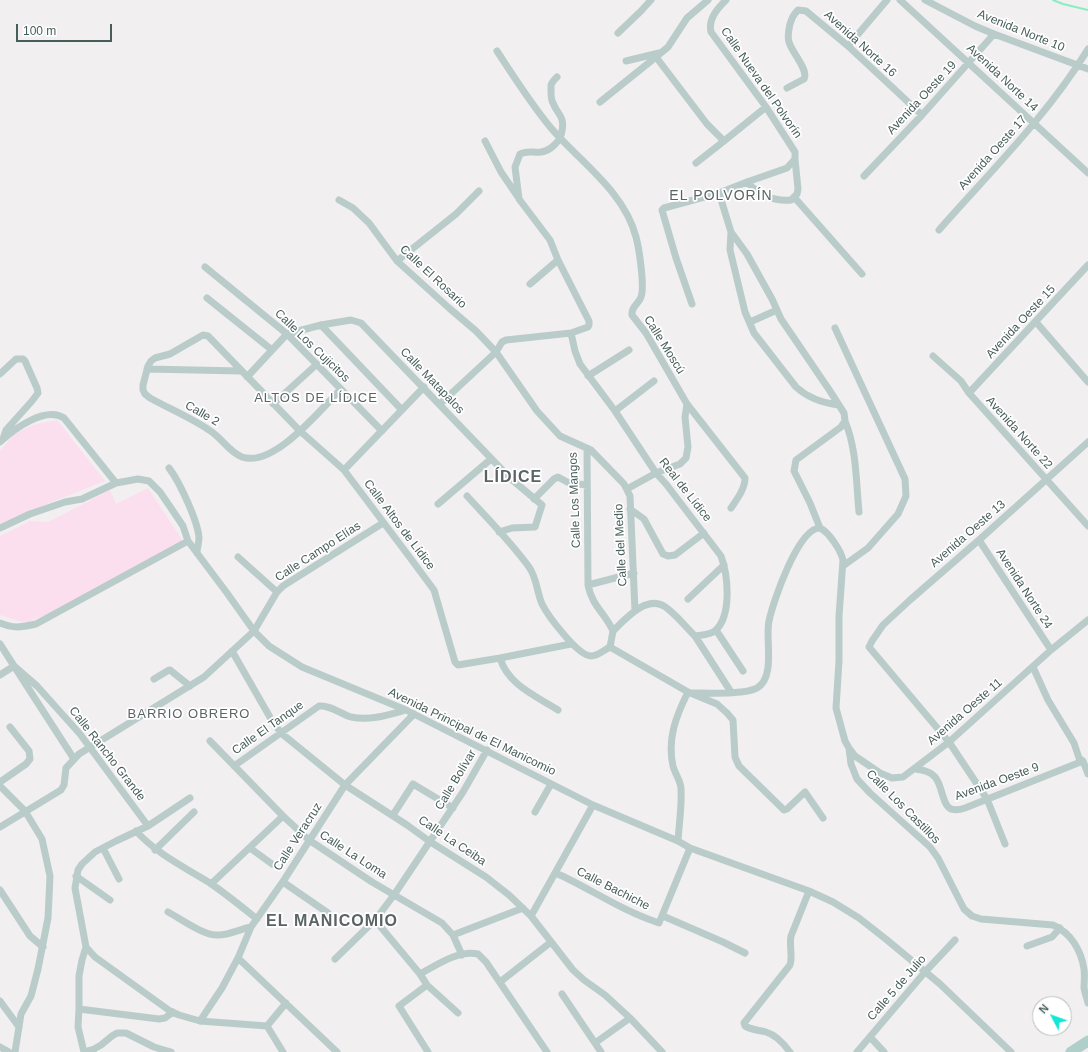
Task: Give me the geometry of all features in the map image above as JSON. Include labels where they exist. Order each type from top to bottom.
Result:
[{"type":"main road","points":[[1070,1052],[1088,1041]]},
{"type":"street","points":[[618,33],[651,0]]},
{"type":"street","points":[[600,102],[668,47],[687,18],[707,0]]},
{"type":"street","name":"Calle Nueva del Polvorín","points":[[726,0],[713,14],[711,19],[711,32],[766,107],[795,152],[798,189],[794,197]]},
{"type":"street","points":[[848,46],[887,0]]},
{"type":"street","name":"Avenida Norte 14","points":[[900,0],[1088,173]]},
{"type":"street","name":"Avenida Norte 10","points":[[925,0],[975,26],[1088,69]]},
{"type":"street","name":"Avenida Norte 16","points":[[787,88],[804,80],[806,74],[789,41],[789,30],[793,15],[798,10],[806,11],[848,46],[922,115]]},
{"type":"street","name":"Avenida Oeste 19","points":[[864,176],[922,115],[994,34]]},
{"type":"street","name":"Avenida Oeste 17","points":[[939,230],[1034,123],[1078,66],[1088,49]]},
{"type":"street","name":"Calle Moscú","points":[[497,51],[536,110],[560,138],[606,186],[620,203],[629,219],[636,237],[643,288],[641,298],[633,307],[632,315],[646,333],[687,404],[745,478],[745,483],[731,508]]},
{"type":"street","points":[[658,55],[707,124],[724,141]]},
{"type":"street","points":[[626,62],[658,55]]},
{"type":"street","points":[[519,199],[515,167],[520,154],[524,152],[541,152],[546,150],[560,138],[562,132],[563,124],[561,114],[553,103],[551,94],[551,85],[557,77]]},
{"type":"street","points":[[696,163],[766,107]]},
{"type":"street","points":[[440,404],[496,352],[502,342],[506,340],[571,333],[588,327],[590,323],[558,260],[550,240],[501,172],[485,141]]},
{"type":"street","points":[[692,304],[676,258],[662,210],[664,208],[719,193],[787,168],[795,159]]},
{"type":"street","points":[[747,182],[755,190],[766,196],[787,200],[794,197],[862,274]]},
{"type":"street","points":[[397,261],[456,214],[479,191]]},
{"type":"street","points":[[719,193],[732,232],[747,254],[772,299],[781,320],[844,413],[845,421],[850,432],[858,480],[859,512]]},
{"type":"street","name":"Calle El Rosario","points":[[339,200],[353,208],[369,223],[397,261],[476,331],[496,352]]},
{"type":"street","points":[[732,232],[730,250],[746,312],[754,333],[796,387],[813,398],[838,405]]},
{"type":"street","points":[[530,284],[558,260]]},
{"type":"street","name":"Avenida Oeste 15","points":[[969,393],[1088,265]]},
{"type":"street","name":"Calle Los Cujicitos","points":[[205,267],[288,334],[382,431]]},
{"type":"street","points":[[207,298],[272,350]]},
{"type":"street","points":[[750,322],[777,310]]},
{"type":"street","name":"Calle Matapalos","points":[[247,377],[288,334],[321,325],[351,320],[361,323],[491,459],[534,499]]},
{"type":"street","points":[[1036,322],[1088,382]]},
{"type":"street","points":[[321,325],[402,410]]},
{"type":"street","points":[[835,328],[906,479],[906,496],[898,514],[868,548],[843,566]]},
{"type":"street","name":"Real de Lídice","points":[[571,333],[580,364],[588,376],[656,473],[721,556],[724,565],[728,601],[725,615],[716,630]]},
{"type":"street","name":"Calle Altos de Lídice","points":[[147,369],[151,361],[155,358],[170,354],[203,335],[208,336],[300,431],[344,470],[434,590],[455,664],[459,666],[571,644]]},
{"type":"street","points":[[588,376],[629,350]]},
{"type":"street","name":"Calle Los Mangos","points":[[496,352],[536,411],[560,436],[587,448],[589,593],[597,609],[609,622],[613,631]]},
{"type":"street","name":"Avenida Norte 22","points":[[933,356],[961,381],[969,393],[1088,526]]},
{"type":"street","points":[[0,374],[16,359],[23,359],[38,388],[36,396],[6,430],[2,441]]},
{"type":"street","points":[[273,404],[317,364]]},
{"type":"street","points":[[147,369],[241,371]]},
{"type":"street","name":"Calle 2","points":[[147,369],[143,385],[145,394],[210,430],[241,457],[251,458],[268,454],[283,446],[300,431],[341,389]]},
{"type":"street","points":[[614,411],[654,381]]},
{"type":"street","points":[[344,470],[424,388]]},
{"type":"street","points":[[627,489],[656,473],[680,464],[686,458],[688,447],[685,417],[687,404]]},
{"type":"street","points":[[2,441],[26,422],[49,414],[58,414],[64,418],[116,483]]},
{"type":"street","name":"Calle Los Castillos","points":[[845,421],[841,427],[796,460],[794,471],[810,503],[820,528],[827,533],[842,554],[843,566],[839,616],[839,661],[836,708],[845,741],[849,748],[851,764],[858,779],[870,793],[930,847],[938,858],[964,909],[972,916],[980,919],[1053,925],[1060,928]]},
{"type":"street","name":"Avenida Oeste 13","points":[[949,742],[869,647],[872,640],[883,625],[910,600],[980,540],[1088,442]]},
{"type":"street","name":"Calle del Medio","points":[[587,448],[596,455],[624,484],[630,496],[636,611]]},
{"type":"street","points":[[438,504],[491,459]]},
{"type":"street","points":[[169,468],[177,480],[197,528],[199,537],[197,553]]},
{"type":"street","points":[[499,532],[512,528],[536,526],[542,506],[534,499],[554,479],[558,477],[568,483],[587,485]]},
{"type":"street","name":"Avenida Principal de El Manicomio","points":[[0,528],[30,514],[65,502],[82,499],[116,483],[138,479],[149,481],[160,492],[183,526],[188,541],[254,631],[269,646],[302,666],[406,710],[593,805],[678,841],[690,848],[809,891],[833,902],[859,918],[940,984],[1011,1052]]},
{"type":"street","points":[[467,496],[530,568],[542,604],[571,644],[585,655],[597,655],[610,647],[613,631],[629,615],[646,604],[660,604],[664,606],[695,636],[731,692]]},
{"type":"street","points":[[630,509],[644,519],[663,554],[668,556],[675,555],[704,533]]},
{"type":"street","name":"Calle Campo Elías","points":[[0,828],[63,788],[66,768],[74,759],[90,747],[204,677],[254,631],[277,592],[283,586],[383,523]]},
{"type":"street","points":[[688,692],[749,691],[758,688],[766,678],[769,648],[769,621],[791,558],[800,544],[815,529],[820,528]]},
{"type":"street","name":"Avenida Norte 24","points":[[980,540],[1051,650]]},
{"type":"street","points":[[0,623],[10,627],[36,624],[188,541]]},
{"type":"street","points":[[238,557],[277,592]]},
{"type":"street","points":[[688,599],[724,565]]},
{"type":"street","points":[[588,585],[634,573]]},
{"type":"street","name":"Avenida Oeste 11","points":[[849,748],[855,756],[880,773],[892,778],[903,777],[949,742],[1034,667],[1051,650],[1088,620]]},
{"type":"street","points":[[695,636],[710,634],[716,630],[743,671]]},
{"type":"street","name":"Calle Rancho Grande","points":[[0,644],[14,666],[37,686],[80,734],[148,826]]},
{"type":"street","points":[[610,647],[688,692],[717,704],[733,720],[735,757],[739,766],[784,810],[805,792],[823,818]]},
{"type":"street","name":"Calle La Ceiba","points":[[232,651],[271,719],[281,732],[345,785],[486,877],[509,895],[531,916],[573,970],[605,995],[630,1018],[662,1052]]},
{"type":"street","points":[[500,658],[503,669],[508,676],[522,688],[558,710]]},
{"type":"street","points":[[0,675],[14,666],[74,759]]},
{"type":"street","points":[[1034,667],[1048,700],[1074,743],[1079,758],[1083,761],[1088,774]]},
{"type":"street","points":[[154,679],[170,670],[190,686]]},
{"type":"street","points":[[678,841],[681,787],[673,768],[671,742],[677,717],[688,692]]},
{"type":"street","name":"Calle El Tanque","points":[[234,766],[319,706],[326,706],[361,719],[379,717],[406,710]]},
{"type":"street","name":"Calle Veracruz","points":[[200,1022],[217,998],[238,958],[251,927],[345,785],[414,714]]},
{"type":"street","points":[[0,782],[26,764],[30,759],[29,751],[10,727]]},
{"type":"street","name":"Calle La Loma","points":[[210,741],[282,816],[309,840],[394,895],[437,919],[447,927],[453,935],[462,955]]},
{"type":"street","points":[[949,742],[987,799],[1005,844]]},
{"type":"street","name":"Calle Bolívar","points":[[335,958],[375,920],[394,895],[429,841],[464,792],[487,750]]},
{"type":"street","name":"Avenida Oeste 9","points":[[914,769],[924,770],[931,773],[936,778],[945,802],[952,810],[960,810],[1083,761]]},
{"type":"street","points":[[393,815],[413,784],[453,808]]},
{"type":"street","points":[[535,812],[550,784]]},
{"type":"street","points":[[0,786],[25,811],[42,839],[50,876],[48,918],[43,947],[31,996],[21,1014],[15,1052]]},
{"type":"street","points":[[171,1052],[154,1047],[126,1033],[118,1033],[94,1049],[84,1052],[78,1027],[78,1009],[79,976],[86,947],[75,888],[76,876],[82,864],[95,852],[148,826],[190,798]]},
{"type":"street","points":[[531,916],[593,805]]},
{"type":"street","points":[[155,850],[194,812]]},
{"type":"street","points":[[211,884],[282,816]]},
{"type":"street","points":[[136,832],[155,850],[211,884],[257,919]]},
{"type":"street","points":[[103,848],[119,879]]},
{"type":"street","points":[[250,848],[272,864]]},
{"type":"street","points":[[690,848],[663,916],[723,942],[744,953]]},
{"type":"street","name":"Calle Bachiche","points":[[556,873],[581,884],[622,908],[659,923],[663,916]]},
{"type":"street","points":[[76,876],[110,900]]},
{"type":"street","points":[[282,882],[328,913]]},
{"type":"street","points":[[0,890],[30,936],[43,947]]},
{"type":"street","points":[[790,1052],[784,1044],[772,1034],[749,1028],[744,1026],[744,1023],[790,965],[792,960],[790,944],[791,936],[809,891]]},
{"type":"street","points":[[453,935],[523,908]]},
{"type":"street","points":[[168,912],[212,935],[226,934],[251,927]]},
{"type":"street","points":[[375,920],[428,985],[458,1013]]},
{"type":"street","points":[[1027,946],[1052,937],[1060,928],[1070,937],[1080,955],[1084,971],[1084,990],[1088,1004]]},
{"type":"street","name":"Calle 5 de Julio","points":[[857,1052],[925,972],[955,940]]},
{"type":"street","points":[[500,982],[551,942]]},
{"type":"street","points":[[86,947],[95,957],[173,1012],[200,1022],[267,1026]]},
{"type":"street","points":[[420,974],[446,960],[462,955],[475,953],[482,956],[547,1052]]},
{"type":"street","points":[[238,958],[337,1052]]},
{"type":"street","points":[[428,985],[399,1006],[428,1052]]},
{"type":"street","points":[[562,994],[601,1052]]},
{"type":"street","points":[[0,1001],[19,1027]]},
{"type":"street","points":[[267,1026],[286,1003]]},
{"type":"street","points":[[78,1009],[159,1019],[165,1018],[173,1012]]},
{"type":"street","points":[[595,1043],[630,1018]]},
{"type":"street","points":[[267,1026],[283,1052]]},
{"type":"street","points":[[870,1037],[884,1052]]},
{"type":"street","points":[[0,1047],[9,1052]]},
{"type":"shaded area","points":[[57,420],[105,481],[42,506],[0,525],[0,451],[14,434],[33,425]]},
{"type":"shaded area","points":[[148,488],[183,541],[57,611],[25,623],[0,615],[0,536],[30,521],[48,522],[110,490],[116,504]]},
{"type":"waterway","points":[[1053,0],[1088,10]]},
{"type":"district","name":"EL POLVORÍN","points":[[721,196]]},
{"type":"district","name":"ALTOS DE LÍDICE","points":[[316,398]]},
{"type":"district","name":"LÍDICE","points":[[513,478]]},
{"type":"district","name":"BARRIO OBRERO","points":[[189,714]]},
{"type":"district","name":"EL MANICOMIO","points":[[332,922]]}]
